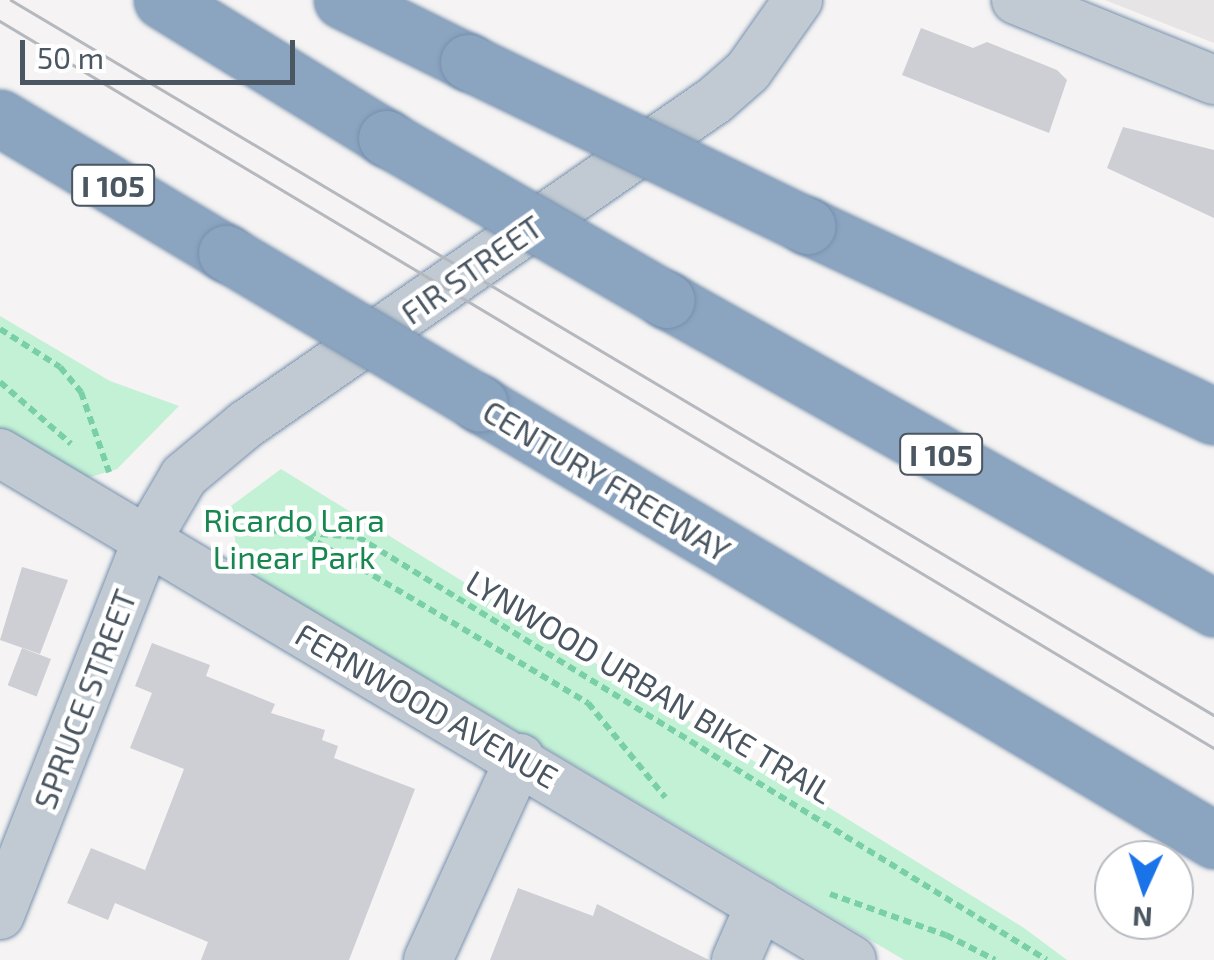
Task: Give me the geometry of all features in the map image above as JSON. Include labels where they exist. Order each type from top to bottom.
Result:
[{"type":"highway","name":"I 105","points":[[162,0],[386,138],[1214,608]]},
{"type":"highway","points":[[342,0],[808,226],[1214,416]]},
{"type":"highway","name":"CENTURY FREEWAY","points":[[0,118],[1214,840]]},
{"type":"highway","points":[[990,708],[1214,877]]},
{"type":"street","name":"FIR STREET","points":[[147,539],[174,490],[204,456],[716,100],[758,60],[798,0]]},
{"type":"street","points":[[1016,0],[1214,80]]},
{"type":"street","name":"FERNWOOD AVENUE","points":[[0,453],[520,758],[852,960]]},
{"type":"street","name":"SPRUCE STREET","points":[[0,916],[147,539]]},
{"type":"street","points":[[428,960],[520,758]]},
{"type":"street","points":[[736,960],[760,905]]},
{"type":"path","points":[[0,328],[60,367],[81,392],[111,481],[98,470]]},
{"type":"path","points":[[0,382],[86,458]]},
{"type":"path","name":"LYNWOOD URBAN BIKE TRAIL","points":[[205,525],[292,528],[358,537],[1047,960]]},
{"type":"path","points":[[292,528],[588,703],[678,809]]},
{"type":"path","points":[[816,888],[946,934],[995,960]]},
{"type":"shaded area","points":[[1105,0],[1214,0],[1214,43]]},
{"type":"green space","name":"Ricardo Lara Linear Park","points":[[0,316],[110,381],[179,406],[117,469],[84,479],[0,429]]},
{"type":"green space","name":"Ricardo Lara Linear Park","points":[[281,469],[1024,928],[1067,960],[904,960],[227,560],[236,546],[231,506]]},
{"type":"building","points":[[921,28],[973,48],[987,42],[1057,70],[1067,80],[1049,133],[902,75]]},
{"type":"building","points":[[1123,127],[1214,150],[1214,218],[1107,168]]},
{"type":"building","points":[[22,567],[68,580],[40,654],[0,640]]},
{"type":"building","points":[[152,643],[210,665],[206,676],[275,704],[271,713],[325,730],[322,740],[338,746],[334,758],[415,789],[349,960],[201,960],[208,942],[115,903],[108,920],[67,903],[91,848],[145,870],[184,769],[130,748],[152,693],[135,686]]},
{"type":"building","points":[[22,648],[51,659],[37,696],[8,685]]},
{"type":"building","points":[[518,888],[593,916],[597,904],[709,960],[490,960]]},
{"type":"tram line","points":[[11,0],[1214,715]]},
{"type":"tram line","points":[[0,21],[1214,748]]}]
